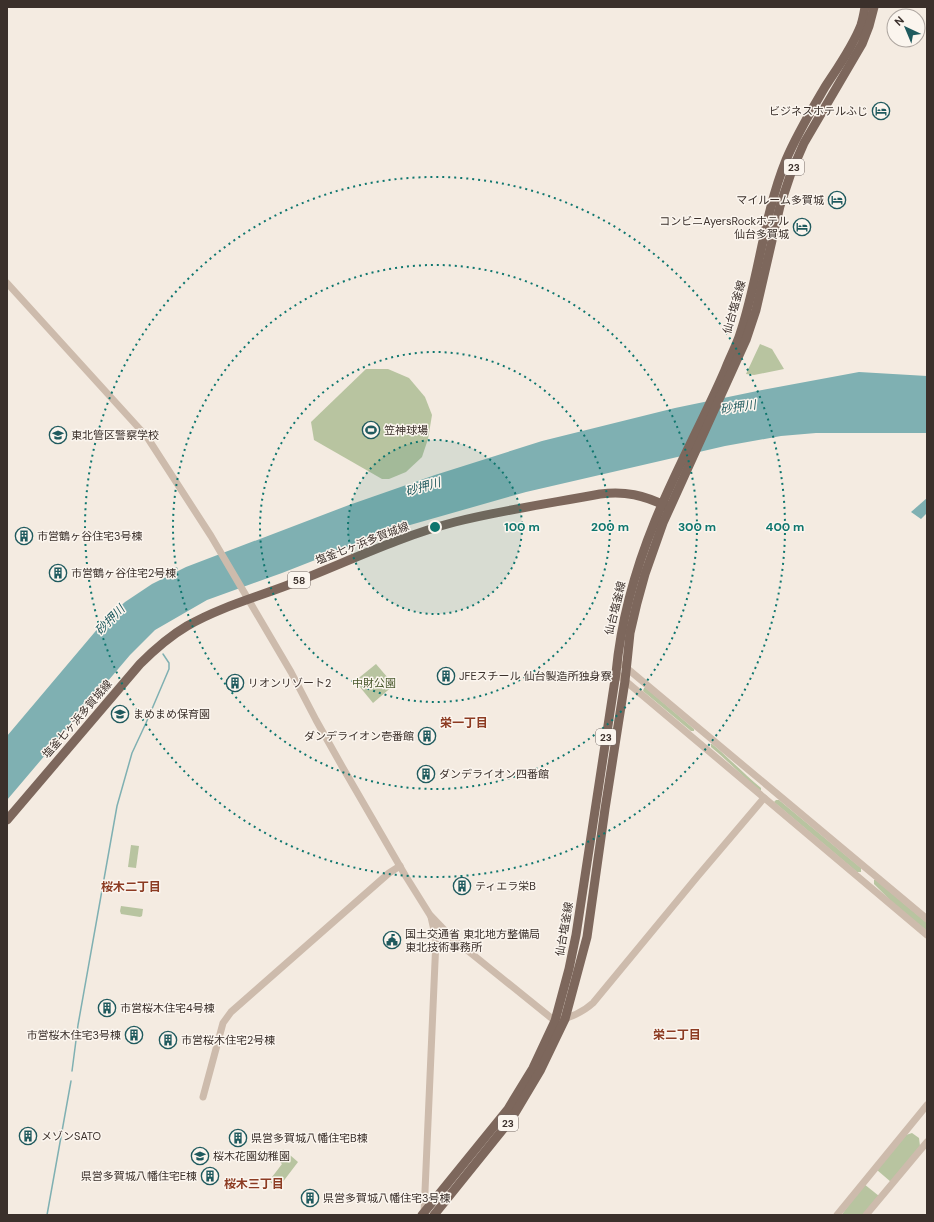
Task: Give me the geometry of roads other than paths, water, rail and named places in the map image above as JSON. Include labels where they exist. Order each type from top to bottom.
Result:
[{"type":"main road","name":"仙台塩釜線","points":[[719,392],[747,310],[777,184],[797,136],[862,24],[865,7]]},
{"type":"main road","name":"仙台塩釜線","points":[[434,1215],[512,1118],[540,1071],[565,1019],[587,937],[625,681],[630,633],[653,548],[666,506],[719,392],[746,340],[756,310],[780,206],[791,174],[804,143],[862,44],[874,7]]},
{"type":"main road","name":"塩釜七ヶ浜多賀城線","points":[[7,820],[148,656],[163,643],[188,626],[246,596],[287,585],[394,542],[454,522],[616,492],[639,495],[666,506]]},
{"type":"main road","name":"仙台塩釜線","points":[[424,1214],[508,1109],[532,1068],[555,1021],[569,969],[576,935],[616,673],[620,636],[635,577],[655,521],[666,506]]},
{"type":"street","points":[[7,283],[147,437],[218,549],[291,672],[316,720],[430,915],[451,937],[555,1021],[576,1015],[586,1010],[593,1003],[764,798]]},
{"type":"street","points":[[617,660],[927,919]]},
{"type":"street","points":[[616,673],[927,935]]},
{"type":"street","points":[[203,1096],[223,1023],[231,1012],[389,873],[400,866]]},
{"type":"street","points":[[424,1214],[436,939],[430,915]]},
{"type":"street","points":[[436,939],[445,936],[451,937]]},
{"type":"street","points":[[837,1215],[927,1105]]},
{"type":"street","points":[[866,1215],[927,1142]]},
{"type":"water","name":"砂押川","points":[[859,372],[927,376],[927,433],[816,433],[781,436],[725,446],[526,492],[389,531],[282,573],[207,600],[155,630],[130,655],[7,800],[7,736],[105,620],[125,602],[152,584],[186,567],[349,505],[435,475],[542,441],[675,408]]},
{"type":"water","points":[[927,498],[927,513],[921,519],[911,512]]},
{"type":"waterway","points":[[72,1071],[78,1025],[117,806],[132,753],[169,669],[169,663],[163,654]]},
{"type":"waterway","points":[[47,1215],[71,1081]]},
{"type":"place","name":"ビジネスホテルふじ","points":[[881,111]]},
{"type":"place","name":"マイルーム多賀城","points":[[837,200]]},
{"type":"place","name":"コンビニAyersRockホテル 仙台多賀城","points":[[802,227]]},
{"type":"place","name":"笠神球場","points":[[371,430]]},
{"type":"place","name":"東北管区警察学校","points":[[58,435]]},
{"type":"place","name":"市営鶴ヶ谷住宅3号棟","points":[[24,536]]},
{"type":"place","name":"市営鶴ヶ谷住宅2号棟","points":[[58,573]]},
{"type":"place","name":"JFEスチール 仙台製造所独身寮","points":[[446,676]]},
{"type":"place","name":"リオンリゾート2","points":[[235,683]]},
{"type":"place","name":"まめまめ保育園","points":[[120,714]]},
{"type":"place","name":"ダンデライオン壱番館","points":[[427,736]]},
{"type":"place","name":"ダンデライオン四番館","points":[[426,774]]},
{"type":"place","name":"ティエラ栄B","points":[[462,886]]},
{"type":"place","name":"国土交通省 東北地方整備局 東北技術事務所","points":[[392,940]]},
{"type":"place","name":"市営桜木住宅4号棟","points":[[107,1008]]},
{"type":"place","name":"市営桜木住宅3号棟","points":[[134,1035]]},
{"type":"place","name":"市営桜木住宅2号棟","points":[[168,1040]]},
{"type":"place","name":"メゾンSATO","points":[[28,1136]]},
{"type":"place","name":"県営多賀城八幡住宅B棟","points":[[238,1138]]},
{"type":"place","name":"桜木花園幼稚園","points":[[200,1156]]},
{"type":"place","name":"県営多賀城八幡住宅E棟","points":[[210,1176]]},
{"type":"place","name":"県営多賀城八幡住宅3号棟","points":[[310,1198]]},
{"type":"district","name":"栄一丁目","points":[[464,723]]},
{"type":"district","name":"桜木二丁目","points":[[131,887]]},
{"type":"district","name":"栄二丁目","points":[[677,1035]]},
{"type":"district","name":"桜木三丁目","points":[[254,1184]]},
{"type":"park label","name":"中財公園","points":[[374,683]]}]
